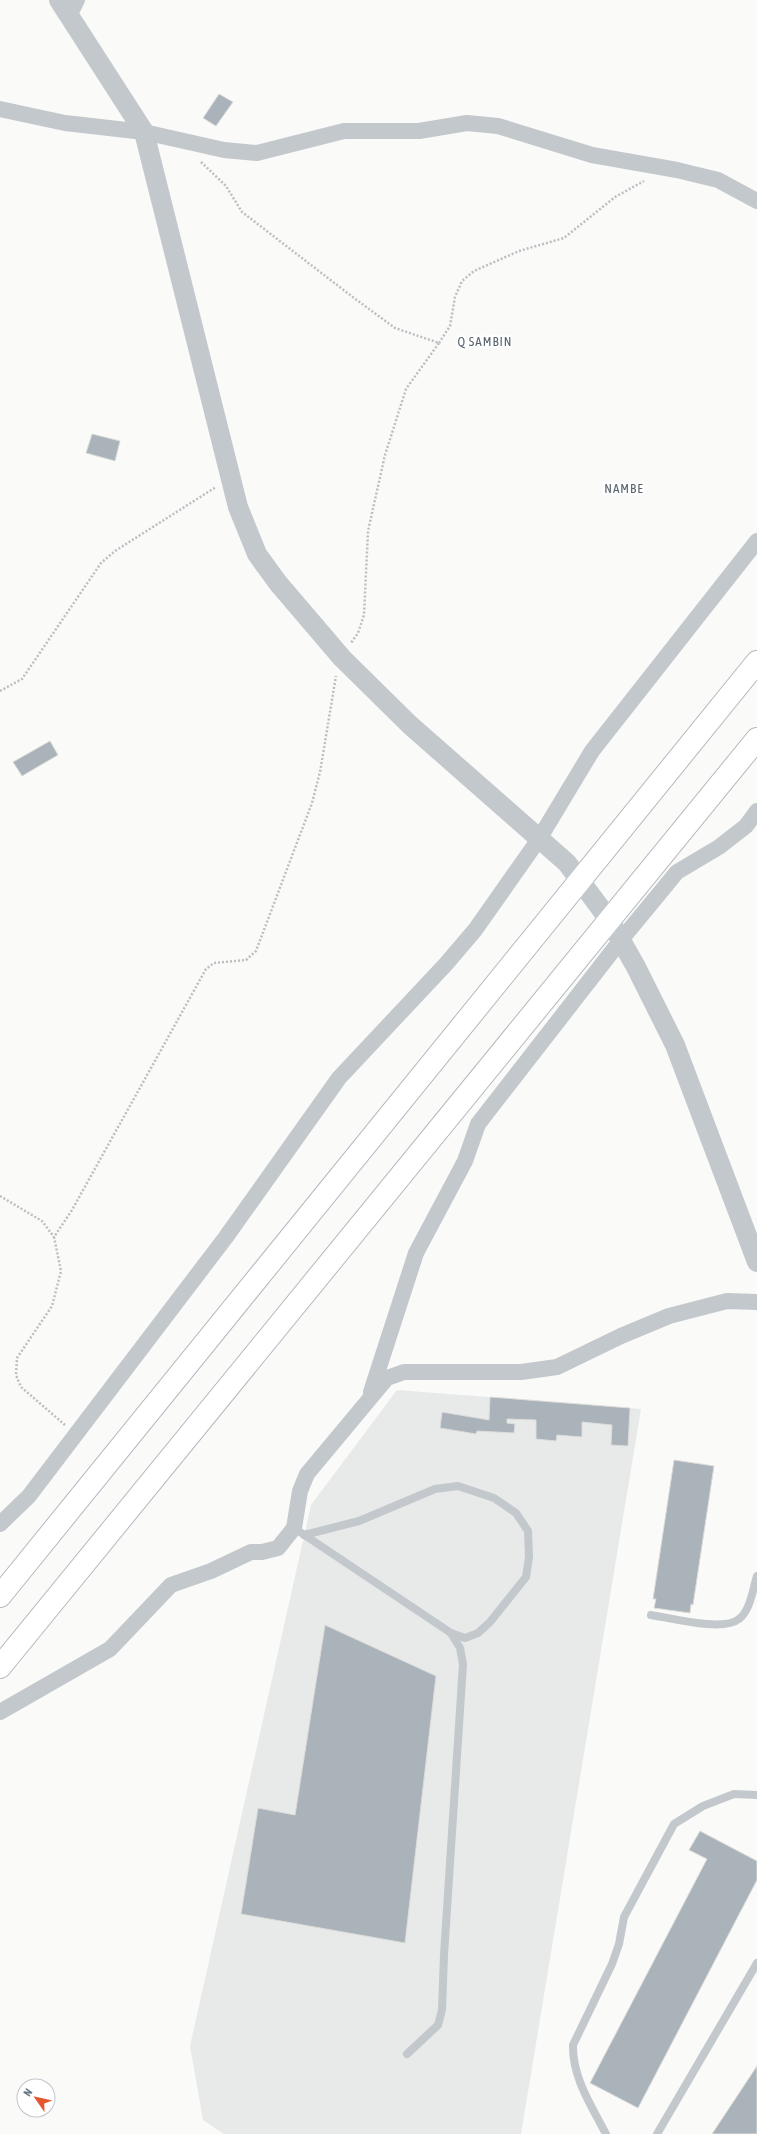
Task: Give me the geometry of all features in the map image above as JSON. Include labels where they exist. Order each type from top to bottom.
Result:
[{"type":"highway","points":[[0,1596],[757,662]]},
{"type":"highway","points":[[0,1667],[757,739]]},
{"type":"street","points":[[68,5],[144,132],[238,507],[257,554],[278,584],[342,658],[410,725],[567,863],[610,921],[675,1045],[757,1262]]},
{"type":"street","points":[[0,109],[66,123],[144,132],[224,150],[257,153],[344,131],[419,131],[468,123],[498,126],[592,155],[677,170],[718,180],[757,201]]},
{"type":"street","points":[[0,1524],[29,1496],[226,1237],[339,1078],[446,964],[475,930],[539,839],[592,751],[757,541]]},
{"type":"street","points":[[369,1399],[416,1253],[465,1161],[478,1124],[621,940],[677,872],[719,847],[746,826],[757,811]]},
{"type":"street","points":[[0,1712],[110,1650],[171,1585],[211,1571],[251,1552],[278,1548],[299,1532],[300,1491],[307,1474],[387,1378],[404,1372],[521,1372],[557,1367],[621,1336],[669,1316],[727,1301],[757,1302]]},
{"type":"lane","points":[[458,1486],[494,1498],[516,1513],[528,1531],[529,1557],[526,1577],[490,1622],[478,1633],[465,1638],[451,1633],[299,1532],[359,1521],[435,1489],[458,1486]]},
{"type":"lane","points":[[651,1615],[723,1625],[739,1619],[747,1608],[757,1576]]},
{"type":"lane","points":[[753,1590],[757,1600]]},
{"type":"lane","points":[[407,2054],[438,2025],[442,2010],[444,1955],[463,1664],[460,1648],[451,1633]]},
{"type":"lane","points":[[606,2134],[586,2095],[572,2060],[573,2045],[612,1964],[619,1944],[624,1917],[674,1824],[703,1806],[734,1794],[757,1795]]},
{"type":"lane","points":[[656,2134],[757,1963]]},
{"type":"path","points":[[200,161],[226,186],[242,212],[354,298],[395,328],[439,343]]},
{"type":"path","points":[[54,1237],[76,1204],[206,969],[214,963],[246,960],[256,952],[312,803],[320,772],[338,668],[342,658],[358,633],[364,616],[368,531],[385,454],[406,389],[450,326],[455,297],[462,281],[474,271],[519,251],[564,238],[615,197],[648,180]]},
{"type":"path","points":[[0,691],[22,679],[101,563],[115,551],[231,477]]},
{"type":"path","points":[[0,1196],[42,1221],[54,1237],[61,1271],[52,1306],[17,1358],[16,1375],[21,1386],[76,1434]]},
{"type":"shaded area","points":[[397,1390],[641,1409],[521,2134],[224,2134],[203,2120],[190,2046],[311,1505]]},
{"type":"building","points":[[219,94],[233,102],[216,126],[203,118]]},
{"type":"building","points":[[92,434],[120,441],[115,461],[86,453]]},
{"type":"building","points":[[50,741],[58,755],[22,776],[13,762]]},
{"type":"building","points":[[490,1397],[630,1408],[628,1446],[611,1445],[612,1425],[582,1422],[582,1437],[557,1435],[556,1441],[536,1439],[536,1420],[507,1419],[507,1423],[515,1424],[514,1433],[477,1431],[476,1434],[440,1428],[442,1412],[489,1420]]},
{"type":"building","points":[[674,1460],[714,1466],[693,1605],[691,1604],[690,1613],[654,1608],[656,1599],[653,1599]]},
{"type":"building","points":[[325,1625],[436,1676],[405,1943],[241,1914],[258,1808],[295,1815]]},
{"type":"building","points":[[700,1831],[757,1861],[757,1880],[638,2108],[590,2083],[707,1859],[689,1850]]},
{"type":"building","points":[[757,2066],[757,2134],[712,2134]]},
{"type":"district","name":"Q SAMBIN","points":[[485,341]]},
{"type":"district","name":"NAMBE","points":[[624,488]]}]
